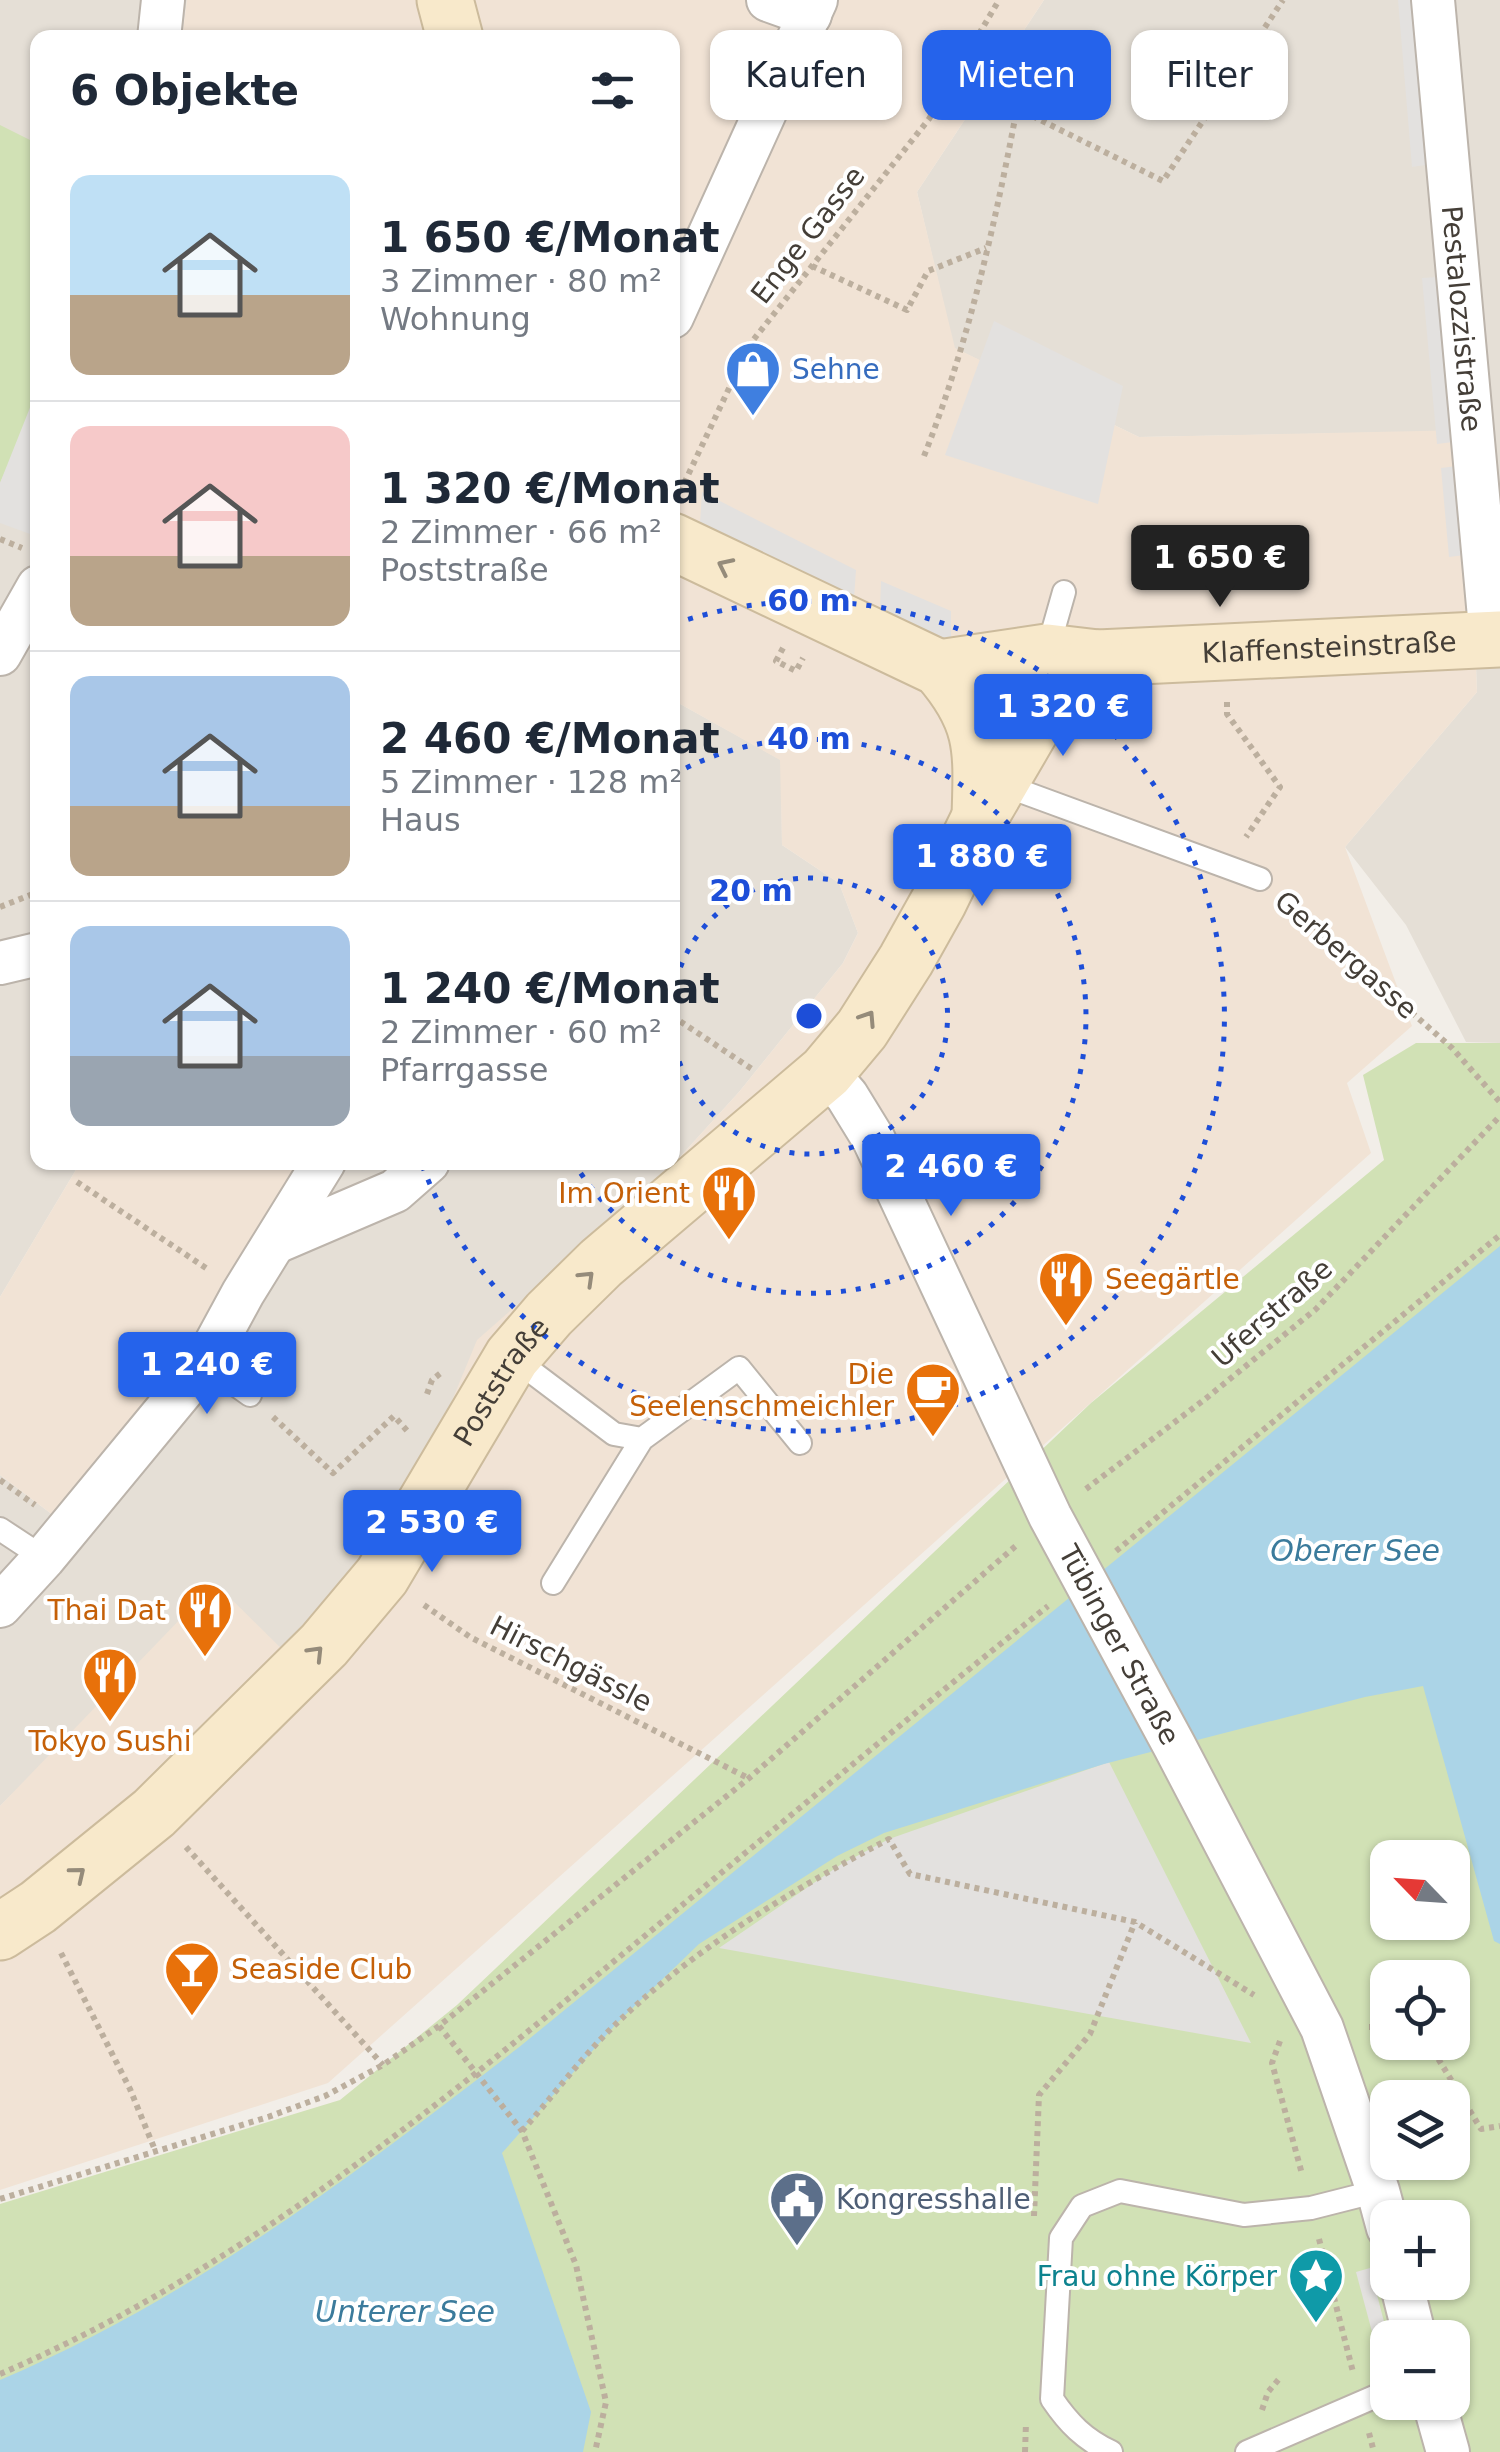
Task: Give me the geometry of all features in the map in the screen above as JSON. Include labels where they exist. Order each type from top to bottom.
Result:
[{"type":"main road","points":[[444,0],[453,30]]},
{"type":"main road","name":"Poststraße","points":[[680,545],[939,668],[962,695],[974,718],[990,800]]},
{"type":"main road","name":"Klaffensteinstraße","points":[[1073,655],[1496,639]]},
{"type":"main road","points":[[939,668],[1073,655]]},
{"type":"main road","name":"Poststraße","points":[[0,1932],[38,1907],[154,1812],[324,1645],[382,1576],[512,1358],[549,1314],[601,1264],[826,1072],[862,1029],[906,960],[990,800],[1059,686],[1073,655]]},
{"type":"street","points":[[159,30],[162,0]]},
{"type":"street","points":[[680,300],[813,8],[768,0]]},
{"type":"street","name":"Pestalozzistraße","points":[[1432,0],[1496,639]]},
{"type":"street","points":[[0,654],[30,601]]},
{"type":"street","points":[[0,963],[30,956]]},
{"type":"street","name":"Tübinger Straße","points":[[826,1072],[847,1096],[874,1140],[1050,1516],[1322,2028],[1380,2200]]},
{"type":"street","points":[[0,1606],[205,1363],[319,1170]]},
{"type":"street","points":[[276,1242],[396,1191],[419,1170]]},
{"type":"street","points":[[1439,2420],[1448,2452]]},
{"type":"lane","points":[[1064,592],[1073,655]]},
{"type":"lane","name":"Gerbergasse","points":[[990,800],[1260,880]]},
{"type":"lane","points":[[512,1358],[614,1434],[642,1439]]},
{"type":"lane","points":[[205,1363],[250,1396]]},
{"type":"lane","points":[[553,1583],[642,1439],[739,1368],[800,1443]]},
{"type":"lane","points":[[0,1529],[44,1558]]},
{"type":"lane","points":[[1111,2452],[1086,2440],[1066,2421],[1052,2399],[1061,2238],[1082,2206],[1120,2191],[1244,2215],[1311,2208],[1370,2210]]},
{"type":"lane","points":[[1246,2452],[1370,2398]]},
{"type":"path","name":"Enge Gasse","points":[[980,30],[999,0]]},
{"type":"path","points":[[1041,120],[1163,181],[1283,0]]},
{"type":"path","name":"Enge Gasse","points":[[680,491],[750,344],[927,120]]},
{"type":"path","points":[[924,456],[941,413],[988,248],[1015,120]]},
{"type":"path","points":[[812,266],[908,310],[928,271],[988,248]]},
{"type":"path","points":[[1225,652],[1227,714],[1280,787],[1225,867]]},
{"type":"path","points":[[776,661],[789,671]]},
{"type":"path","name":"Gerbergasse","points":[[1260,880],[1452,1048],[1500,1102]]},
{"type":"path","points":[[0,906],[30,895]]},
{"type":"path","points":[[680,1021],[755,1072]]},
{"type":"path","name":"Uferstraße","points":[[0,2198],[325,2096],[383,2065],[439,2026],[748,1778],[1050,1516],[1316,1310],[1500,1116]]},
{"type":"path","points":[[77,1182],[244,1293]]},
{"type":"path","points":[[1128,1542],[1500,1234]]},
{"type":"path","points":[[250,1396],[333,1473],[394,1416]]},
{"type":"path","name":"Hirschgässle","points":[[382,1576],[470,1637],[748,1778]]},
{"type":"path","points":[[0,2374],[121,2317],[262,2232],[475,2075],[1043,1610]]},
{"type":"path","points":[[522,2131],[616,2023],[688,1961],[840,1864],[890,1839],[910,1874],[1135,1922],[1289,2016],[1322,2028]]},
{"type":"path","points":[[198,1859],[383,2065]]},
{"type":"path","points":[[1039,2095],[1090,2034],[1135,1922]]},
{"type":"path","points":[[84,1998],[130,2088],[155,2150]]},
{"type":"path","points":[[439,2026],[522,2131],[576,2265],[606,2402],[595,2452]]},
{"type":"path","points":[[1439,2060],[1481,2129],[1500,2126]]},
{"type":"shaded area","points":[[0,0],[187,0],[183,30],[30,30],[30,1170],[76,1170],[0,1297]]},
{"type":"shaded area","points":[[187,0],[1044,0],[1024,30],[922,30],[922,120],[965,120],[917,192],[955,348],[1139,437],[1467,430],[1477,692],[1345,847],[1412,1026],[1347,1083],[1371,1153],[328,2083],[0,2190],[0,1806],[215,1583],[294,1661],[397,1534],[477,1340],[668,1170],[680,1170],[680,1157],[739,1092],[843,963],[858,933],[839,883],[782,845],[780,760],[680,704],[680,30],[183,30]]},
{"type":"shaded area","points":[[1044,0],[1500,0],[1500,1043],[1466,1042],[1406,925],[1345,847],[1477,692],[1467,431],[1139,437],[954,348],[917,192],[965,120],[1111,120],[1111,30],[1024,30]]},
{"type":"shaded area","points":[[1398,0],[1412,0],[1426,165],[1412,167]]},
{"type":"shaded area","points":[[1438,277],[1453,442],[1437,444],[1422,278]]},
{"type":"shaded area","points":[[994,321],[1123,386],[1098,504],[945,455]]},
{"type":"shaded area","points":[[30,408],[30,534],[0,523],[0,483]]},
{"type":"shaded area","points":[[1457,466],[1465,555],[1449,557],[1441,468]]},
{"type":"shaded area","points":[[702,492],[856,570],[852,627],[698,553]]},
{"type":"shaded area","points":[[881,581],[951,611],[951,647],[879,640]]},
{"type":"shaded area","points":[[680,704],[781,760],[782,845],[839,883],[858,933],[843,963],[739,1092],[680,1157]]},
{"type":"shaded area","points":[[76,1170],[345,1170],[276,1283],[74,1531],[0,1475],[0,1297]]},
{"type":"shaded area","points":[[345,1170],[668,1170],[397,1534],[294,1661],[12,1794],[0,1806],[0,1475],[74,1531],[276,1283]]},
{"type":"shaded area","points":[[1109,1762],[1251,2043],[719,1948],[840,1865],[889,1839]]},
{"type":"shaded area","points":[[1370,2268],[1370,2300],[1378,2300],[1384,2320],[1370,2320],[1370,2324],[1356,2272]]},
{"type":"green space","points":[[0,125],[30,140],[30,415],[0,483]]},
{"type":"green space","points":[[1416,1043],[1500,1043],[1500,2452],[0,2452],[0,2204],[340,2100],[457,2005],[1091,1403],[1384,1160],[1363,1075]]},
{"type":"water","points":[[1500,1246],[1500,1944],[1494,1941],[1470,1855],[1470,1840],[1466,1840],[1423,1686],[1365,1697],[1104,1764],[884,1833],[837,1856],[699,1944],[617,2023],[502,2153],[591,2412],[583,2452],[0,2452],[0,2380],[139,2312],[205,2273],[333,2187],[518,2048]]},
{"type":"place","name":"Sehne","points":[[753,418]]},
{"type":"place","name":"Im Orient","points":[[729,1242]]},
{"type":"place","name":"Seegärtle","points":[[1066,1328]]},
{"type":"place","name":"Die Seelenschmeichler","points":[[933,1439]]},
{"type":"place","name":"Thai Dat","points":[[205,1659]]},
{"type":"place","name":"Tokyo Sushi","points":[[110,1724]]},
{"type":"place","name":"Seaside Club","points":[[192,2018]]},
{"type":"place","name":"Kongresshalle","points":[[797,2248]]},
{"type":"place","name":"Frau ohne Körper","points":[[1316,2325]]},
{"type":"water label","name":"Oberer See","points":[[1355,1550]]},
{"type":"water label","name":"Unterer See","points":[[405,2311]]}]
